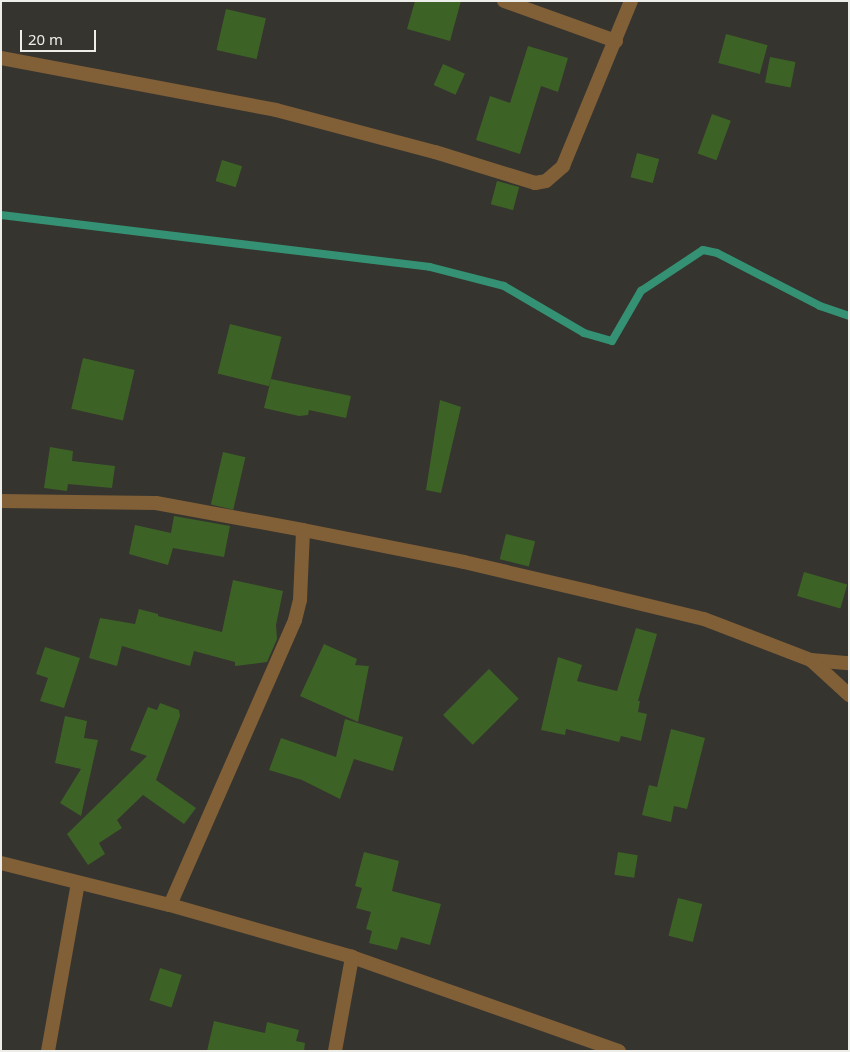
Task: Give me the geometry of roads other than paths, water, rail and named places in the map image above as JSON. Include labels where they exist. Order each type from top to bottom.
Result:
[{"type":"street","points":[[504,1],[616,41]]},
{"type":"street","points":[[1,58],[276,110],[435,152],[535,182],[546,181],[564,166],[631,1]]},
{"type":"street","points":[[1,500],[156,503],[303,530],[464,562],[704,619],[812,660],[849,663]]},
{"type":"street","points":[[170,905],[295,620],[300,600],[303,530]]},
{"type":"street","points":[[812,660],[849,695]]},
{"type":"street","points":[[1,863],[170,905],[352,957],[619,1051]]},
{"type":"street","points":[[48,1051],[78,883]]},
{"type":"street","points":[[335,1051],[352,957]]},
{"type":"waterway","points":[[1,215],[430,267],[504,286],[584,333],[612,341],[641,291],[703,250],[717,253],[820,306],[849,316]]}]
